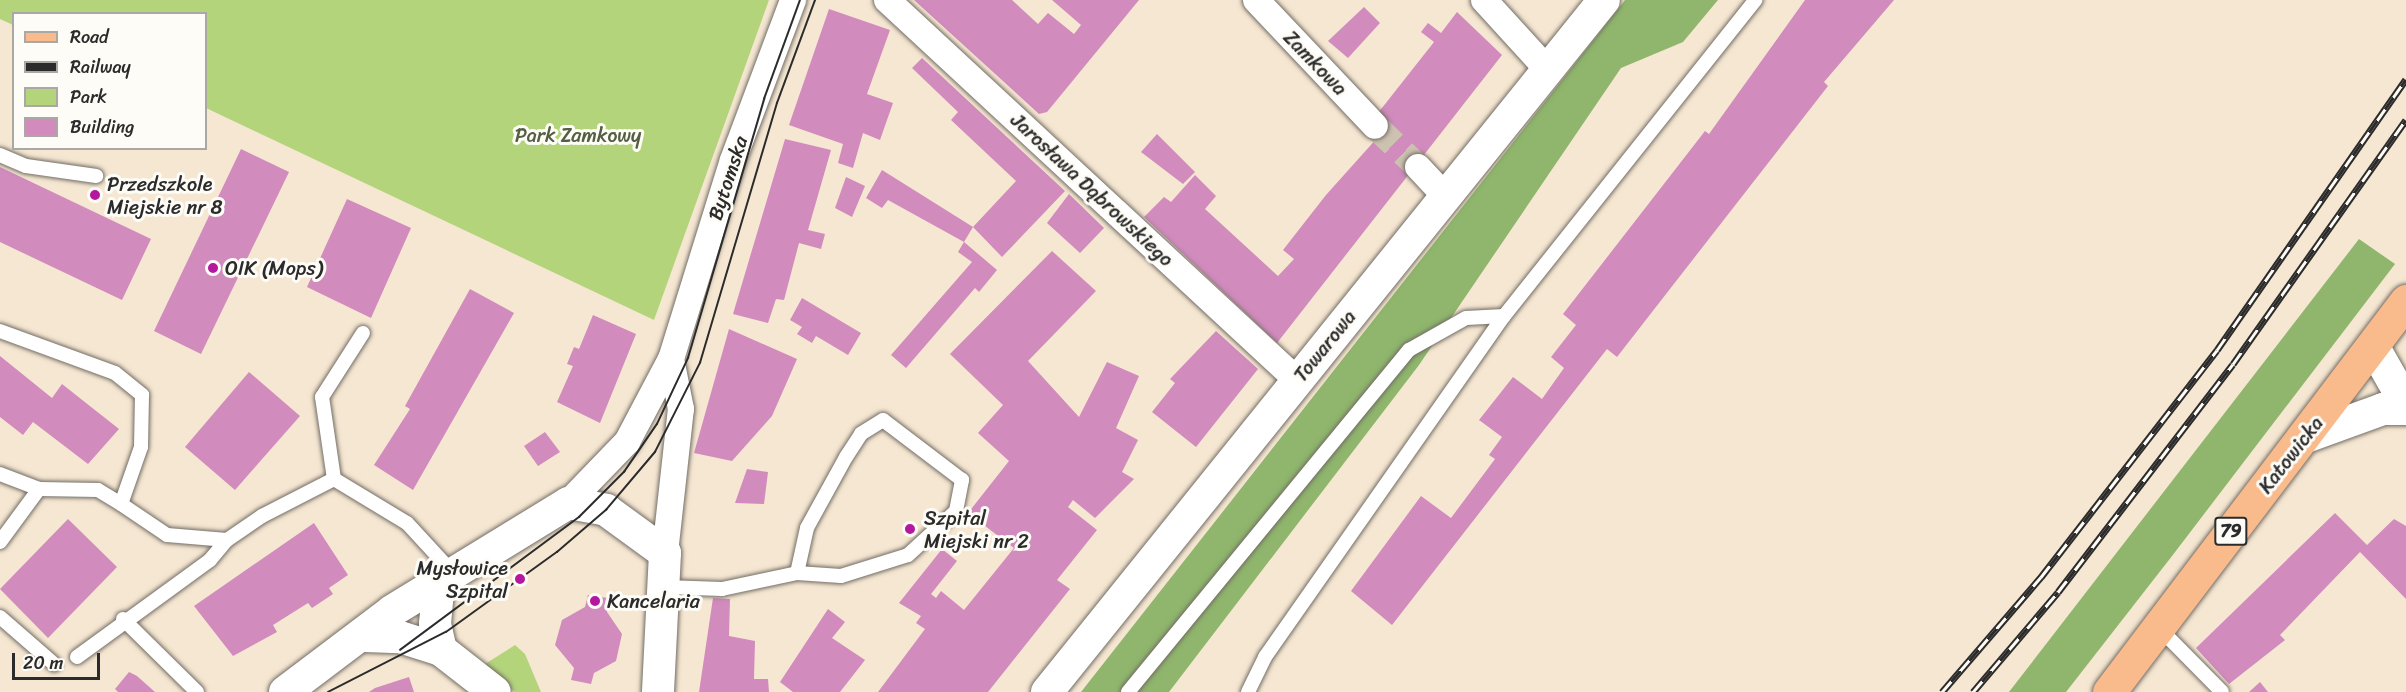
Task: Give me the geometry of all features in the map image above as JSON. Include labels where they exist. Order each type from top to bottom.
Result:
[{"type":"main road","name":"Katowicka","points":[[2109,692],[2306,437],[2406,301]]},
{"type":"street","name":"Bytomska","points":[[568,503],[627,442],[671,359],[733,160],[793,0]]},
{"type":"street","name":"Jarosława Dąbrowskiego","points":[[887,0],[1298,381]]},
{"type":"street","name":"Zamkowa","points":[[1256,0],[1376,126]]},
{"type":"street","points":[[1484,0],[1548,69]]},
{"type":"street","name":"Towarowa","points":[[1047,692],[1604,0]]},
{"type":"street","points":[[1418,167],[1445,196]]},
{"type":"street","points":[[2375,343],[2406,362]]},
{"type":"street","points":[[2375,343],[2406,404]]},
{"type":"street","name":"Bytomska","points":[[658,692],[665,553],[681,409],[671,359]]},
{"type":"street","points":[[2306,437],[2383,409],[2406,409]]},
{"type":"street","points":[[285,692],[446,576],[568,503],[606,510],[665,553]]},
{"type":"street","points":[[441,650],[435,624],[446,576]]},
{"type":"street","points":[[365,636],[400,637],[441,650],[495,692]]},
{"type":"lane","points":[[1248,692],[1265,657],[1504,316],[1755,0]]},
{"type":"lane","points":[[0,154],[26,166],[96,176]]},
{"type":"lane","points":[[1128,692],[1408,350],[1466,318],[1504,316]]},
{"type":"lane","points":[[0,331],[115,374],[142,395],[141,447],[121,504]]},
{"type":"lane","points":[[334,479],[322,397],[363,333]]},
{"type":"lane","points":[[664,587],[722,589],[796,573],[841,576],[908,555],[956,511],[962,480],[884,420],[861,434],[846,458],[807,528],[796,573]]},
{"type":"lane","points":[[0,474],[39,489],[98,490],[167,535],[227,540]]},
{"type":"lane","points":[[78,657],[123,619],[210,560],[227,540],[262,516],[334,479]]},
{"type":"lane","points":[[334,479],[407,523],[446,576]]},
{"type":"lane","points":[[0,542],[39,489]]},
{"type":"lane","points":[[0,617],[54,664]]},
{"type":"lane","points":[[123,619],[197,692]]},
{"type":"lane","points":[[2158,627],[2222,692]]},
{"type":"green space","name":"Park Zamkowy","points":[[0,0],[769,0],[654,320],[207,108],[207,12],[12,12],[12,25],[0,19]]},
{"type":"green space","points":[[1625,0],[1718,0],[1683,42],[1621,68],[1419,365],[1169,692],[1081,692]]},
{"type":"green space","points":[[2359,239],[2395,264],[2172,556],[2066,692],[2009,692]]},
{"type":"green space","points":[[515,645],[525,654],[541,692],[515,692],[482,666]]},
{"type":"building","points":[[914,0],[1012,0],[1038,24],[1048,13],[1074,34],[1081,25],[1052,0],[1139,0],[1047,112],[1039,114]]},
{"type":"building","points":[[1805,0],[1894,0],[1824,82],[1828,86],[1617,357],[1607,349],[1392,625],[1351,591],[1421,496],[1451,518],[1495,459],[1489,455],[1502,437],[1479,420],[1513,377],[1542,399],[1564,368],[1551,357],[1576,325],[1563,314],[1705,131],[1709,134]]},
{"type":"building","points":[[1364,7],[1380,23],[1348,58],[1328,41]]},
{"type":"building","points":[[829,9],[890,30],[867,94],[893,103],[880,140],[863,133],[853,168],[838,163],[843,144],[789,125]]},
{"type":"building","points":[[1457,12],[1502,55],[1277,343],[1144,217],[1164,197],[1171,202],[1195,175],[1216,196],[1205,209],[1278,276],[1294,259],[1283,250],[1326,195],[1378,137],[1383,141],[1392,130],[1378,113],[1434,42],[1421,32],[1428,23],[1441,33]]},
{"type":"building","points":[[922,58],[1065,191],[1002,257],[973,227],[1016,181],[951,120],[958,112],[912,68]]},
{"type":"building","points":[[1157,134],[1195,172],[1183,184],[1141,152]]},
{"type":"building","points":[[785,139],[831,150],[808,230],[825,234],[821,249],[799,243],[784,300],[776,299],[768,323],[733,314]]},
{"type":"building","name":"OIK (Mops)","points":[[241,149],[289,172],[201,354],[154,331]]},
{"type":"building","points":[[0,167],[151,239],[122,300],[0,242]]},
{"type":"building","points":[[882,170],[973,227],[964,242],[888,200],[882,208],[866,198]]},
{"type":"building","points":[[846,177],[865,186],[852,217],[835,208]]},
{"type":"building","points":[[1069,194],[1104,228],[1080,253],[1047,223]]},
{"type":"building","points":[[347,199],[411,228],[371,318],[307,287]]},
{"type":"building","points":[[964,242],[997,270],[979,292],[975,288],[906,368],[891,355],[972,262],[958,252]]},
{"type":"building","points":[[1052,251],[1096,291],[1028,361],[1079,417],[1107,362],[1139,376],[1116,428],[1138,440],[1122,472],[1134,479],[1095,518],[1073,500],[1068,507],[1097,530],[1057,580],[1070,589],[988,692],[878,692],[925,629],[916,623],[921,616],[899,603],[942,549],[957,561],[931,594],[936,598],[941,591],[964,610],[1014,548],[968,513],[1009,461],[978,433],[1003,405],[950,354]]},
{"type":"building","points":[[470,289],[514,313],[413,490],[374,465],[410,409],[405,406]]},
{"type":"building","points":[[802,298],[861,333],[848,355],[816,336],[812,343],[797,334],[802,327],[790,320]]},
{"type":"building","points":[[593,315],[636,334],[600,423],[557,402],[573,366],[567,364],[574,347],[579,349]]},
{"type":"building","points":[[729,329],[797,359],[772,416],[732,461],[694,453]]},
{"type":"building","points":[[1216,331],[1258,369],[1196,447],[1152,412],[1175,383],[1170,379]]},
{"type":"building","points":[[0,356],[52,398],[62,384],[119,429],[88,464],[33,422],[23,435],[0,417]]},
{"type":"building","points":[[249,372],[300,416],[235,490],[185,447]]},
{"type":"building","points":[[545,432],[560,452],[538,466],[524,446]]},
{"type":"building","points":[[747,469],[768,472],[764,504],[735,503]]},
{"type":"building","points":[[2335,513],[2367,545],[2394,519],[2406,526],[2406,599],[2360,552],[2280,635],[2285,640],[2229,684],[2196,648]]},
{"type":"building","points":[[68,519],[117,567],[48,638],[0,589]]},
{"type":"building","points":[[314,523],[348,575],[329,588],[333,594],[312,608],[308,603],[273,625],[277,632],[233,656],[194,606]]},
{"type":"building","points":[[588,595],[608,598],[607,612],[622,634],[616,661],[594,673],[591,684],[571,680],[574,668],[555,645],[562,620],[585,607]]},
{"type":"building","points":[[713,598],[730,599],[729,636],[755,641],[754,679],[768,679],[769,692],[699,692]]},
{"type":"building","points":[[828,609],[845,622],[832,638],[865,660],[840,692],[793,692],[780,682]]},
{"type":"building","points":[[129,672],[155,692],[118,692],[115,689]]},
{"type":"building","points":[[409,677],[414,692],[369,692],[375,688]]},
{"type":"building","points":[[2260,682],[2268,692],[2249,692]]},
{"type":"tunnel","points":[[1375,126],[1418,167]]},
{"type":"tram line","points":[[400,650],[579,517],[624,472],[657,424],[688,358],[764,99],[800,0]]},
{"type":"tram line","points":[[328,692],[446,632],[557,552],[606,510],[655,452],[700,363],[777,103],[815,0]]},
{"type":"railway","points":[[1942,692],[2041,577],[2217,350],[2406,79]]},
{"type":"railway","points":[[1973,692],[2058,592],[2233,364],[2406,120]]},
{"type":"place","name":"Przedszkole Miejskie nr 8","points":[[95,195]]},
{"type":"place","name":"OIK (Mops)","points":[[213,268]]},
{"type":"place","name":"Szpital Miejski nr 2","points":[[910,529]]},
{"type":"place","name":"Mysłowice Szpital","points":[[520,579]]},
{"type":"place","name":"Kancelaria","points":[[595,601]]}]
